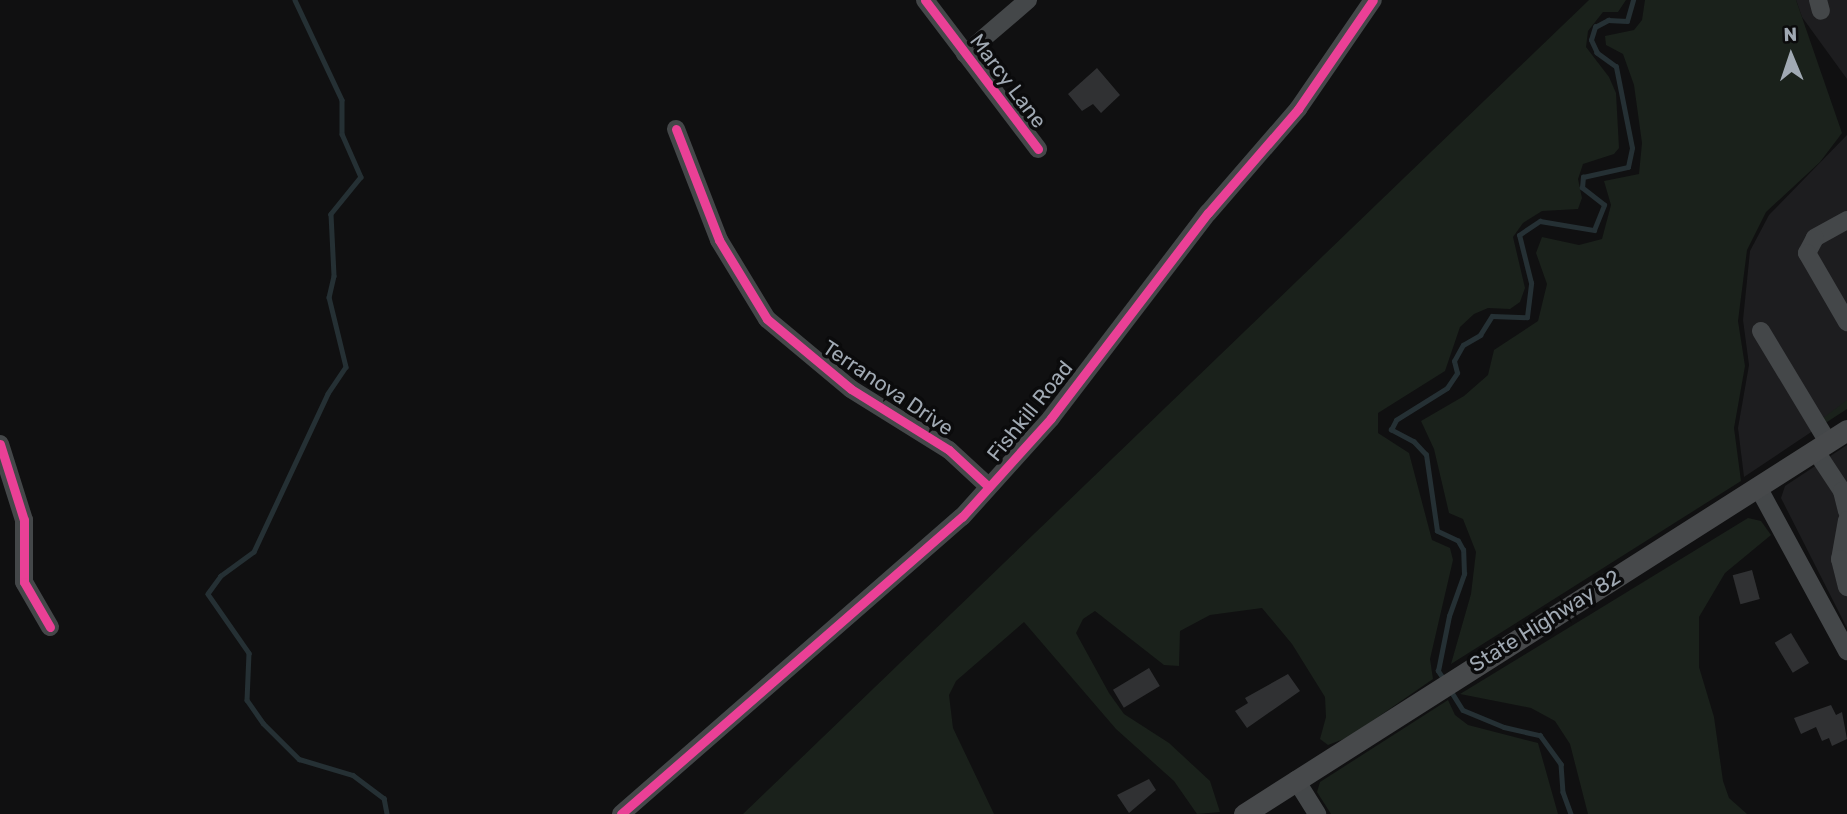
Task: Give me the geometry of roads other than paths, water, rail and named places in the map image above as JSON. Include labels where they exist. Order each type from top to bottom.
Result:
[{"type":"main road","name":"State Highway 82","points":[[1244,814],[1835,440]]},
{"type":"street","name":"Marcy Lane","points":[[925,0],[1038,149]]},
{"type":"street","points":[[965,54],[1028,0]]},
{"type":"street","name":"Fishkill Road","points":[[621,814],[962,517],[1051,418],[1200,224],[1298,109],[1373,0]]},
{"type":"street","name":"Terranova Drive","points":[[676,129],[719,240],[767,319],[851,389],[950,450],[989,487]]},
{"type":"street","points":[[1847,220],[1815,238],[1807,253],[1847,323]]},
{"type":"street","points":[[1761,331],[1835,440],[1847,511]]},
{"type":"street","points":[[0,444],[24,520],[24,582],[50,627]]},
{"type":"street","points":[[1758,487],[1847,651]]},
{"type":"street","points":[[1847,520],[1840,559],[1847,587]]},
{"type":"street","points":[[1296,780],[1317,814]]},
{"type":"waterway","points":[[295,0],[342,100],[342,134],[361,177],[331,214],[334,276],[329,297],[346,367],[328,394],[254,552],[221,576],[208,594],[249,653],[247,700],[263,723],[299,759],[353,775],[384,798],[387,814]]},
{"type":"waterway","points":[[1444,680],[1438,671],[1449,616],[1464,574],[1463,550],[1458,541],[1437,531],[1426,455],[1414,442],[1391,430],[1396,420],[1447,388],[1457,373],[1454,361],[1463,345],[1480,335],[1492,316],[1527,317],[1531,283],[1519,235],[1540,221],[1594,230],[1604,205],[1582,188],[1583,177],[1628,167],[1632,148],[1616,67],[1597,53],[1591,40],[1595,27],[1608,20],[1627,21],[1633,0]]},
{"type":"waterway","points":[[1451,691],[1463,710],[1504,727],[1540,735],[1561,764],[1563,792],[1571,814]]}]
